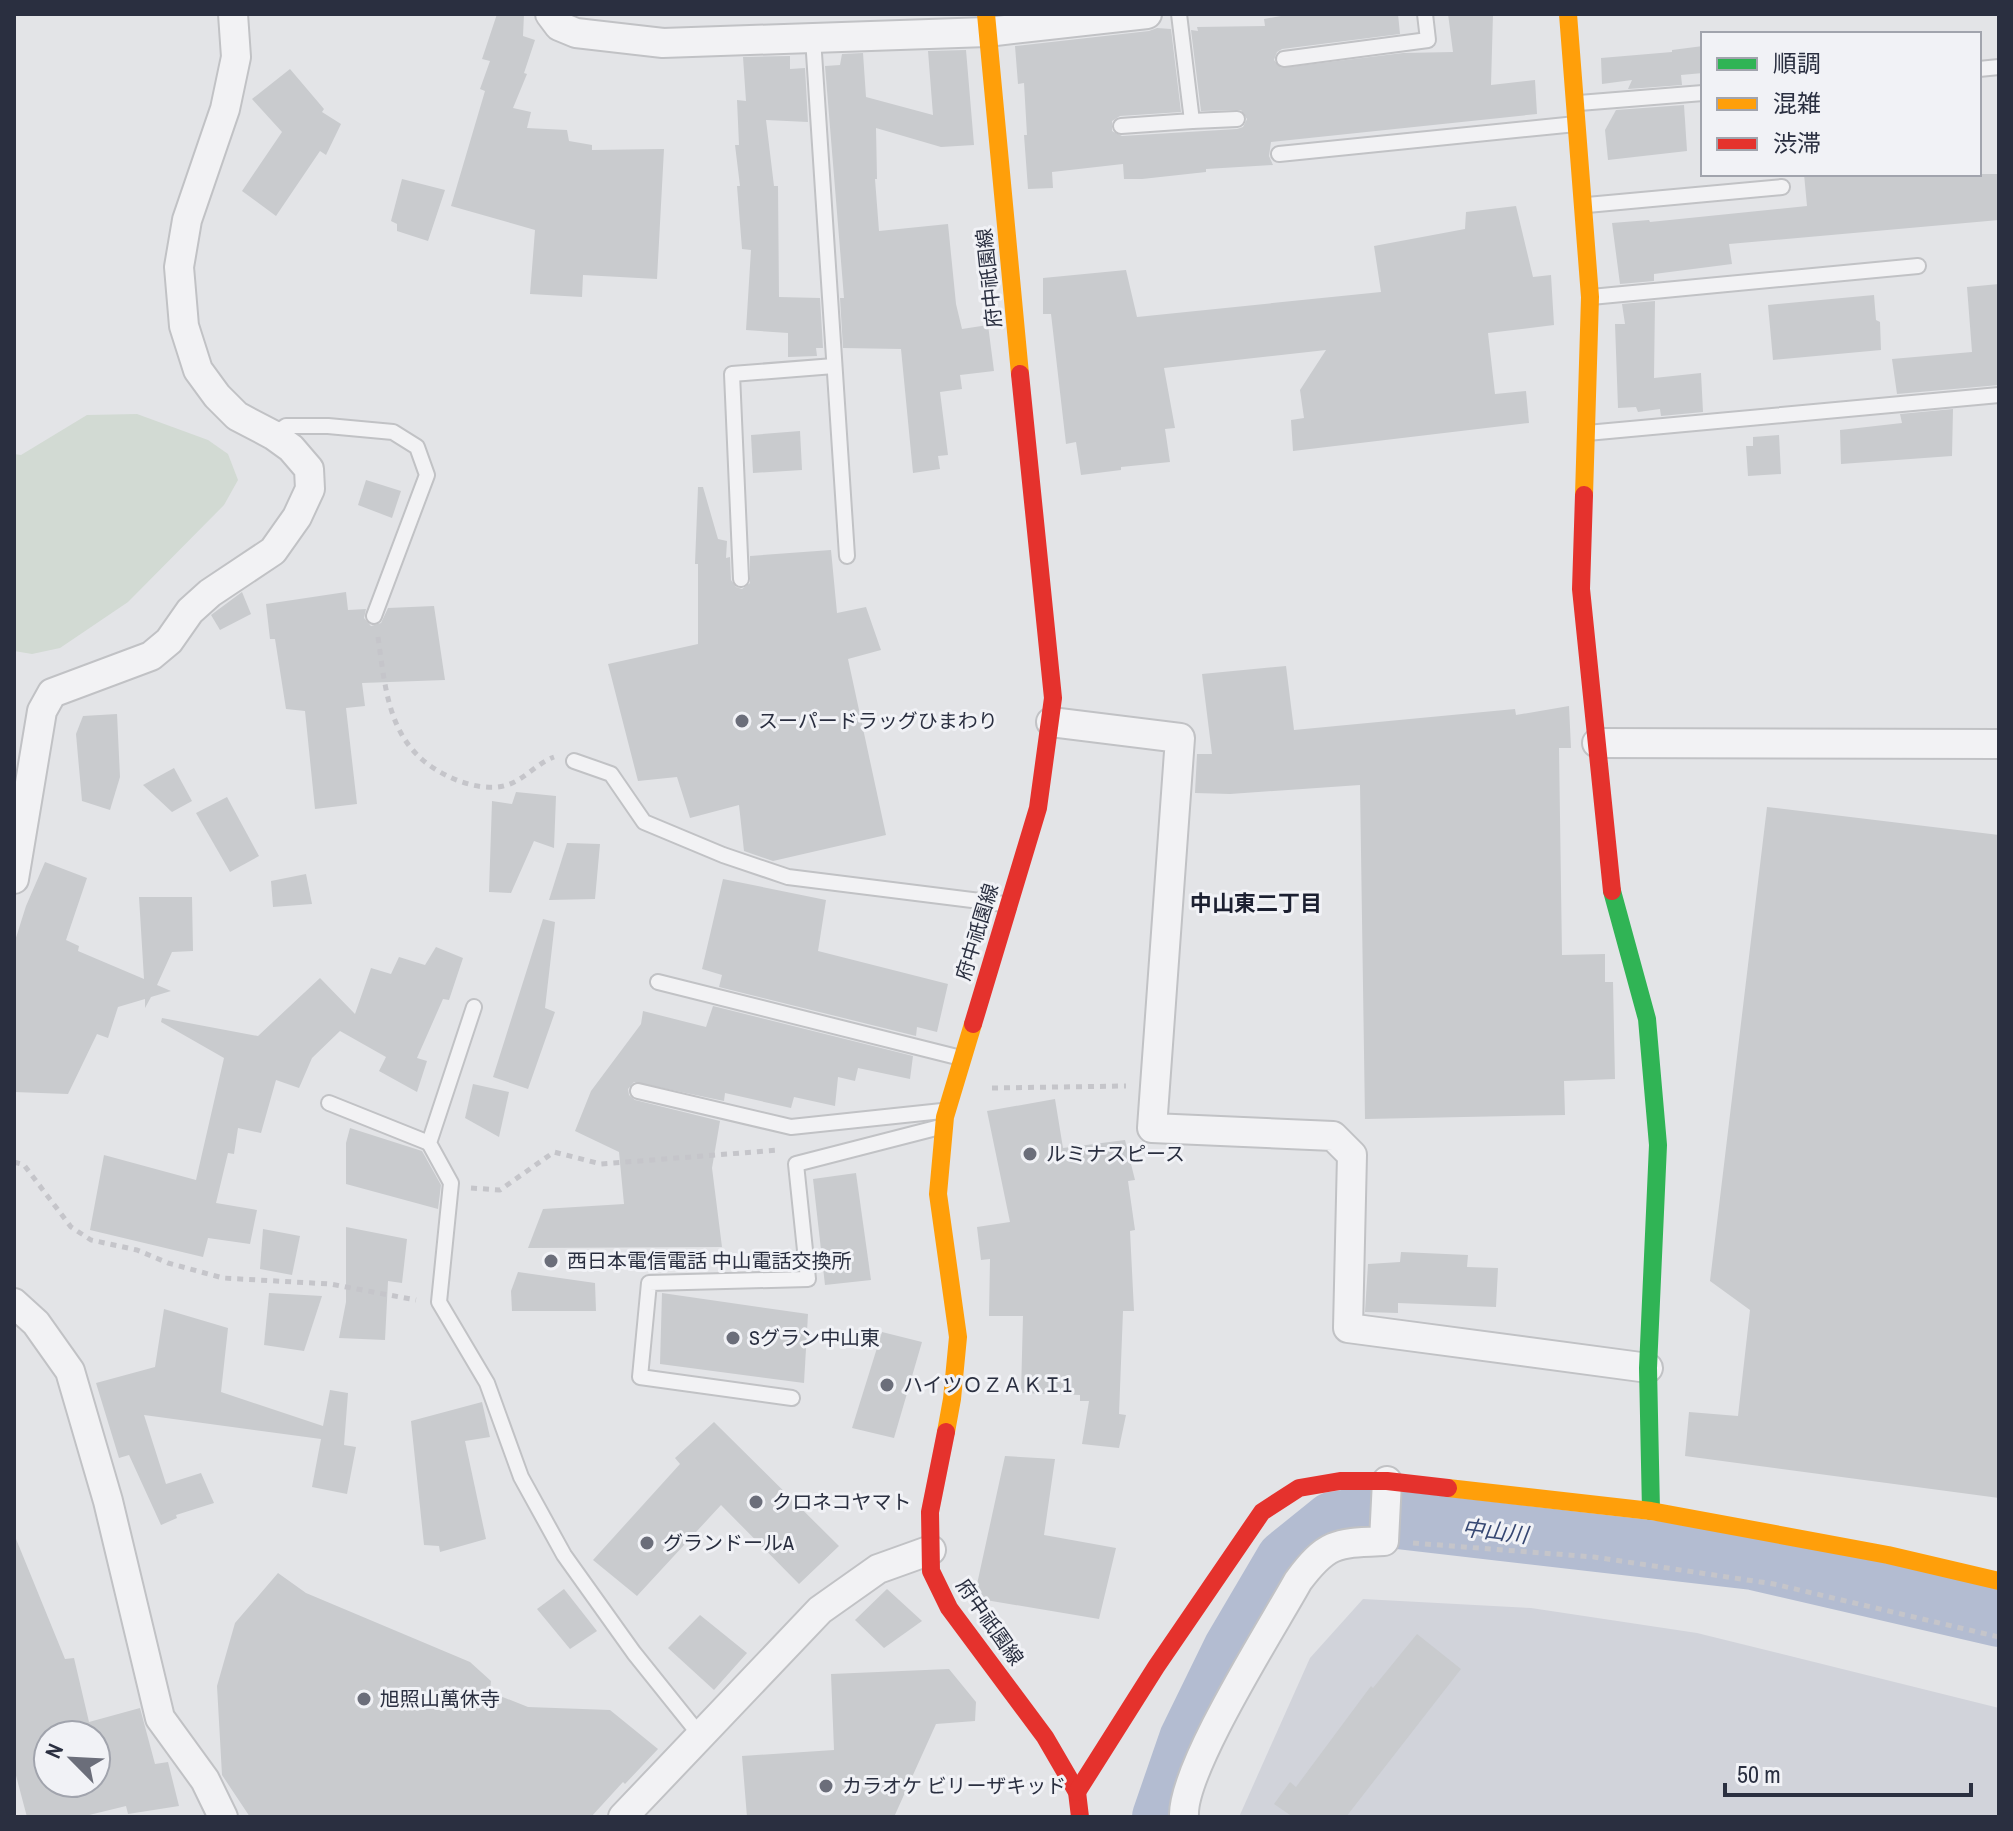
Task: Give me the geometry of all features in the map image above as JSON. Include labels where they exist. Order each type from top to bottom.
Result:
[{"type":"street","points":[[14,879],[42,711],[52,693],[151,656],[169,641],[190,611],[210,593],[273,551],[297,517],[310,489],[309,469],[291,448],[237,416],[217,396],[198,370],[184,326],[179,267],[187,220],[225,109],[236,57],[233,14]]},
{"type":"street","points":[[550,14],[559,26],[576,33],[663,43],[813,38],[986,23],[1133,15]]},
{"type":"street","points":[[1568,14],[1590,297],[1581,589],[1611,885],[1647,1019],[1658,1145],[1648,1368],[1651,1511]]},
{"type":"street","name":"府中祇園線","points":[[986,23],[1053,698],[1038,808],[945,1118],[938,1194],[958,1337],[952,1399],[930,1512],[931,1571],[949,1608],[1033,1719],[1077,1792],[1080,1817]]},
{"type":"street","points":[[1051,722],[1180,738],[1152,1128],[1333,1136],[1352,1155],[1348,1328],[1648,1368]]},
{"type":"street","points":[[1597,743],[1999,744]]},
{"type":"street","points":[[14,1303],[36,1323],[70,1371],[108,1501],[160,1718],[205,1780],[223,1817]]},
{"type":"street","points":[[1077,1792],[1156,1667],[1262,1512],[1299,1488],[1340,1481],[1651,1511],[1888,1555],[1999,1581]]},
{"type":"street","points":[[1184,1817],[1183,1806],[1204,1749],[1298,1581],[1317,1555],[1343,1543],[1384,1534],[1387,1487]]},
{"type":"street","points":[[623,1817],[820,1610],[878,1569],[931,1550]]},
{"type":"lane","points":[[1179,14],[1192,121]]},
{"type":"lane","points":[[1284,59],[1428,40],[1425,14]]},
{"type":"lane","points":[[813,38],[847,556]]},
{"type":"lane","points":[[1575,104],[1701,93]]},
{"type":"lane","points":[[1121,126],[1237,119]]},
{"type":"lane","points":[[1279,154],[1576,124]]},
{"type":"lane","points":[[1583,205],[1782,187]]},
{"type":"lane","points":[[1590,297],[1918,266]]},
{"type":"lane","points":[[741,579],[732,374],[834,366]]},
{"type":"lane","points":[[1586,433],[1999,395]]},
{"type":"lane","points":[[273,435],[286,426],[328,426],[393,432],[417,447],[427,475],[374,616]]},
{"type":"lane","points":[[574,761],[611,774],[644,822],[788,877],[1009,905]]},
{"type":"lane","points":[[658,982],[962,1058]]},
{"type":"lane","points":[[429,1143],[474,1007]]},
{"type":"lane","points":[[638,1091],[791,1127],[945,1118]]},
{"type":"lane","points":[[329,1103],[429,1143],[451,1183],[440,1304],[487,1383],[521,1477],[564,1555],[634,1653],[699,1734]]},
{"type":"lane","points":[[792,1398],[640,1377],[649,1283],[808,1279],[796,1164],[945,1118]]},
{"type":"path","points":[[374,616],[388,707],[407,744],[434,771],[475,787],[507,785],[552,756],[574,761]]},
{"type":"path","points":[[953,1088],[1155,1086]]},
{"type":"path","points":[[451,1187],[500,1190],[554,1152],[601,1164],[792,1149]]},
{"type":"path","points":[[14,1162],[24,1165],[71,1227],[91,1240],[137,1250],[168,1263],[223,1278],[330,1284],[440,1304]]},
{"type":"path","points":[[1384,1534],[1594,1557],[1774,1584],[1999,1637]]},
{"type":"shaded area","points":[[137,414],[208,440],[228,454],[238,480],[224,505],[128,602],[60,648],[32,654],[14,651],[14,454],[21,455],[87,415]]},
{"type":"shaded area","points":[[1363,1599],[1531,1608],[1697,1633],[1999,1708],[1999,1817],[1239,1817],[1310,1658]]},
{"type":"building","points":[[497,14],[524,14],[523,36],[535,40],[524,73],[527,74],[513,108],[531,112],[527,128],[567,130],[569,141],[592,145],[592,150],[664,149],[657,279],[583,275],[582,297],[530,294],[535,230],[451,206],[485,91],[480,89],[490,61],[482,59]]},
{"type":"building","points":[[1292,14],[1398,14],[1400,34],[1282,49],[1274,60],[1281,68],[1403,53],[1453,52],[1448,14],[1493,14],[1491,85],[1535,80],[1537,114],[1271,142],[1269,156],[1273,165],[1206,169],[1206,172],[1142,179],[1124,179],[1123,164],[1052,172],[1053,188],[1028,189],[1024,83],[1018,84],[1015,46],[1157,28],[1171,29],[1181,112],[1120,116],[1112,121],[1112,131],[1122,136],[1237,129],[1243,127],[1247,119],[1241,110],[1201,111],[1191,30],[1198,31],[1197,27],[1265,26],[1264,19]]},
{"type":"building","points":[[1701,46],[1701,73],[1681,75],[1682,85],[1628,89],[1632,80],[1602,84],[1601,58]]},
{"type":"building","points":[[966,50],[974,145],[941,147],[876,128],[875,179],[879,231],[948,224],[956,304],[962,329],[988,325],[994,371],[960,375],[962,389],[940,392],[948,455],[938,456],[940,469],[913,473],[901,349],[843,348],[840,298],[844,298],[825,66],[840,65],[842,54],[863,53],[866,97],[933,115],[928,51]]},
{"type":"building","points":[[790,56],[790,69],[805,68],[808,122],[766,120],[774,186],[778,186],[779,297],[820,298],[823,348],[816,348],[817,356],[788,357],[788,333],[746,330],[751,250],[742,249],[735,145],[739,145],[737,100],[746,101],[743,57]]},
{"type":"building","points":[[290,69],[324,109],[322,112],[341,124],[326,155],[320,151],[276,216],[242,191],[282,132],[252,99]]},
{"type":"building","points":[[1684,105],[1687,151],[1608,160],[1605,130],[1616,110]]},
{"type":"building","points":[[1999,174],[1999,220],[1729,244],[1732,264],[1654,274],[1654,281],[1620,284],[1612,223],[1807,206],[1804,176]]},
{"type":"building","points":[[402,179],[445,190],[428,241],[397,231],[397,224],[391,221]]},
{"type":"building","points":[[1516,206],[1533,277],[1551,275],[1554,325],[1488,333],[1495,394],[1526,391],[1529,423],[1293,451],[1291,420],[1304,418],[1300,390],[1326,350],[1164,368],[1175,428],[1165,429],[1170,462],[1081,475],[1076,442],[1066,444],[1051,314],[1043,314],[1043,278],[1126,270],[1137,317],[1381,292],[1374,246],[1465,229],[1466,212]]},
{"type":"building","points":[[1999,284],[1999,385],[1897,394],[1892,359],[1972,352],[1967,287]]},
{"type":"building","points":[[1874,295],[1876,320],[1880,322],[1881,350],[1773,360],[1768,305]]},
{"type":"building","points":[[1655,301],[1654,378],[1701,373],[1703,412],[1661,416],[1660,409],[1638,412],[1636,407],[1618,408],[1615,324],[1625,324],[1622,304]]},
{"type":"building","points":[[1953,409],[1952,456],[1841,464],[1840,430],[1902,423],[1900,414]]},
{"type":"building","points":[[800,431],[802,470],[753,473],[751,435]]},
{"type":"building","points":[[1779,435],[1781,474],[1748,476],[1746,446],[1753,446],[1753,437]]},
{"type":"building","points":[[366,480],[401,491],[392,518],[358,505]]},
{"type":"building","name":"スーパードラッグひまわり","points":[[698,487],[703,487],[718,539],[727,541],[726,558],[730,557],[731,580],[736,587],[742,589],[750,583],[750,556],[831,550],[837,613],[866,607],[881,650],[848,659],[886,835],[773,861],[744,851],[739,805],[690,818],[677,777],[638,781],[608,664],[698,644],[698,564],[695,564]]},
{"type":"building","points":[[242,592],[251,614],[220,630],[211,615]]},
{"type":"building","points":[[346,592],[348,610],[366,609],[364,618],[371,626],[381,623],[388,608],[434,606],[445,680],[362,683],[365,706],[346,708],[357,804],[315,809],[305,711],[286,709],[275,639],[270,639],[266,604]]},
{"type":"building","points":[[1286,666],[1294,730],[1515,709],[1516,715],[1569,706],[1571,748],[1559,748],[1562,955],[1605,954],[1605,982],[1613,982],[1615,1079],[1564,1081],[1565,1115],[1365,1119],[1360,785],[1230,794],[1195,793],[1197,754],[1212,754],[1202,674]]},
{"type":"building","points":[[117,714],[120,777],[110,810],[82,801],[76,734],[83,716]]},
{"type":"building","points":[[174,768],[192,801],[172,812],[143,785]]},
{"type":"building","points":[[516,792],[556,796],[554,848],[534,841],[511,893],[489,892],[492,801],[512,804]]},
{"type":"building","points":[[227,797],[259,856],[230,872],[196,813]]},
{"type":"building","points":[[1767,807],[1999,835],[1999,1498],[1685,1456],[1689,1412],[1738,1416],[1750,1310],[1710,1281]]},
{"type":"building","points":[[567,843],[600,844],[595,899],[549,900]]},
{"type":"building","points":[[45,862],[87,878],[66,940],[79,946],[78,951],[144,979],[139,897],[192,897],[193,951],[172,952],[157,985],[171,991],[151,997],[145,1008],[145,999],[118,1007],[108,1038],[97,1034],[68,1094],[14,1092],[14,944]]},
{"type":"building","points":[[306,874],[312,904],[273,907],[271,881]]},
{"type":"building","points":[[723,879],[826,900],[818,951],[948,984],[937,1032],[917,1027],[916,1036],[719,987],[722,975],[702,969]]},
{"type":"building","points":[[543,919],[555,922],[545,1008],[555,1012],[528,1089],[493,1077]]},
{"type":"building","points":[[436,947],[463,958],[449,1000],[443,999],[417,1058],[427,1061],[417,1092],[379,1071],[386,1057],[340,1031],[312,1058],[299,1088],[276,1080],[261,1133],[238,1128],[234,1154],[228,1153],[216,1203],[257,1210],[250,1244],[208,1238],[203,1257],[90,1230],[104,1155],[196,1180],[224,1058],[161,1022],[162,1018],[258,1036],[320,978],[355,1014],[371,968],[391,974],[399,957],[425,965]]},
{"type":"building","points":[[713,1006],[913,1056],[910,1079],[858,1068],[855,1081],[838,1077],[835,1106],[794,1097],[791,1108],[725,1093],[724,1101],[634,1082],[628,1089],[635,1100],[720,1121],[712,1168],[722,1247],[528,1248],[543,1209],[624,1204],[619,1152],[575,1131],[591,1091],[641,1024],[643,1011],[706,1027]]},
{"type":"building","points":[[473,1084],[509,1092],[499,1137],[465,1118]]},
{"type":"building","points":[[1055,1099],[1063,1148],[1125,1140],[1135,1180],[1128,1181],[1135,1230],[1130,1231],[1134,1311],[1123,1311],[1119,1414],[1126,1415],[1119,1448],[1082,1444],[1089,1401],[1080,1401],[1080,1395],[1021,1393],[1023,1316],[989,1316],[990,1259],[981,1260],[977,1227],[1010,1222],[987,1111]]},
{"type":"building","points":[[350,1128],[422,1151],[441,1185],[438,1209],[346,1184],[346,1143]]},
{"type":"building","points":[[856,1173],[871,1280],[825,1285],[813,1179]]},
{"type":"building","points":[[346,1227],[407,1239],[402,1283],[388,1281],[385,1340],[339,1338],[346,1302]]},
{"type":"building","points":[[263,1229],[300,1236],[292,1275],[260,1269]]},
{"type":"building","points":[[1401,1252],[1468,1255],[1467,1267],[1498,1268],[1496,1307],[1398,1303],[1398,1313],[1365,1312],[1368,1264],[1400,1262]]},
{"type":"building","points":[[518,1272],[595,1283],[596,1311],[512,1311],[511,1291]]},
{"type":"building","points":[[269,1293],[322,1296],[304,1351],[264,1345]]},
{"type":"building","name":"Sグラン中山東","points":[[662,1293],[808,1314],[804,1383],[660,1364]]},
{"type":"building","points":[[164,1309],[228,1328],[221,1392],[323,1426],[330,1390],[348,1393],[344,1445],[356,1447],[347,1494],[312,1487],[321,1439],[144,1415],[166,1484],[201,1473],[214,1503],[176,1515],[177,1518],[161,1525],[129,1455],[119,1458],[96,1383],[155,1367]]},
{"type":"building","name":"ハイツＯＺＡＫＩ1","points":[[882,1332],[922,1342],[894,1438],[852,1428]]},
{"type":"building","points":[[482,1402],[490,1437],[465,1441],[486,1539],[440,1552],[439,1546],[424,1545],[411,1421]]},
{"type":"building","points":[[714,1422],[839,1546],[799,1584],[721,1505],[637,1596],[593,1560],[680,1464],[675,1458]]},
{"type":"building","points":[[1005,1456],[1055,1459],[1044,1535],[1116,1548],[1099,1619],[974,1598]]},
{"type":"building","points":[[14,1534],[65,1659],[74,1658],[88,1719],[32,1719],[32,1799],[112,1799],[112,1719],[100,1719],[140,1708],[155,1764],[168,1762],[179,1806],[128,1814],[126,1806],[81,1817],[27,1817],[14,1768]]},
{"type":"building","name":"旭照山萬休寺","points":[[278,1573],[306,1593],[470,1662],[491,1681],[490,1692],[528,1707],[610,1710],[658,1749],[591,1817],[250,1817],[222,1775],[217,1686],[235,1623]]},
{"type":"building","points":[[564,1589],[597,1631],[570,1649],[537,1609]]},
{"type":"building","points":[[887,1589],[922,1621],[884,1648],[855,1620]]},
{"type":"building","points":[[700,1615],[747,1653],[714,1690],[668,1648]]},
{"type":"building","points":[[1417,1634],[1461,1669],[1346,1817],[1293,1817],[1274,1804],[1290,1782],[1296,1787],[1371,1686],[1373,1688]]},
{"type":"building","points":[[949,1669],[976,1702],[975,1721],[936,1724],[894,1817],[747,1817],[742,1756],[834,1750],[831,1674]]},
{"type":"waterway","name":"中山川","points":[[1161,1817],[1188,1739],[1232,1649],[1285,1559],[1332,1521],[1363,1516],[1753,1561],[1999,1618]]},
{"type":"traffic: fast","points":[[1612,891],[1647,1019],[1658,1145],[1648,1368],[1651,1511]]},
{"type":"traffic: slow","points":[[986,14],[1020,374]]},
{"type":"traffic: slow","points":[[1568,14],[1590,297],[1584,495]]},
{"type":"traffic: slow","points":[[946,1432],[958,1337],[938,1194],[945,1117],[973,1024]]},
{"type":"traffic: slow","points":[[1448,1488],[1651,1511],[1888,1555],[1999,1581]]},
{"type":"traffic: jam","points":[[973,1024],[1038,808],[1053,698],[1020,374]]},
{"type":"traffic: jam","points":[[1584,495],[1581,589],[1612,891]]},
{"type":"traffic: jam","points":[[946,1432],[930,1512],[931,1571],[949,1608],[1045,1737],[1077,1792],[1080,1817]]},
{"type":"traffic: jam","points":[[1077,1792],[1156,1667],[1262,1512],[1299,1488],[1340,1481],[1387,1481],[1448,1488]]},
{"type":"place","name":"スーパードラッグひまわり","points":[[742,721]]},
{"type":"place","name":"ルミナスピース","points":[[1030,1154]]},
{"type":"place","name":"西日本電信電話 中山電話交換所","points":[[551,1261]]},
{"type":"place","name":"Sグラン中山東","points":[[733,1338]]},
{"type":"place","name":"ハイツＯＺＡＫＩ1","points":[[887,1385]]},
{"type":"place","name":"クロネコヤマト","points":[[756,1502]]},
{"type":"place","name":"グランドールA","points":[[647,1543]]},
{"type":"place","name":"旭照山萬休寺","points":[[364,1699]]},
{"type":"place","name":"カラオケ ビリーザキッド","points":[[826,1786]]},
{"type":"district","name":"中山東二丁目","points":[[1256,903]]}]
